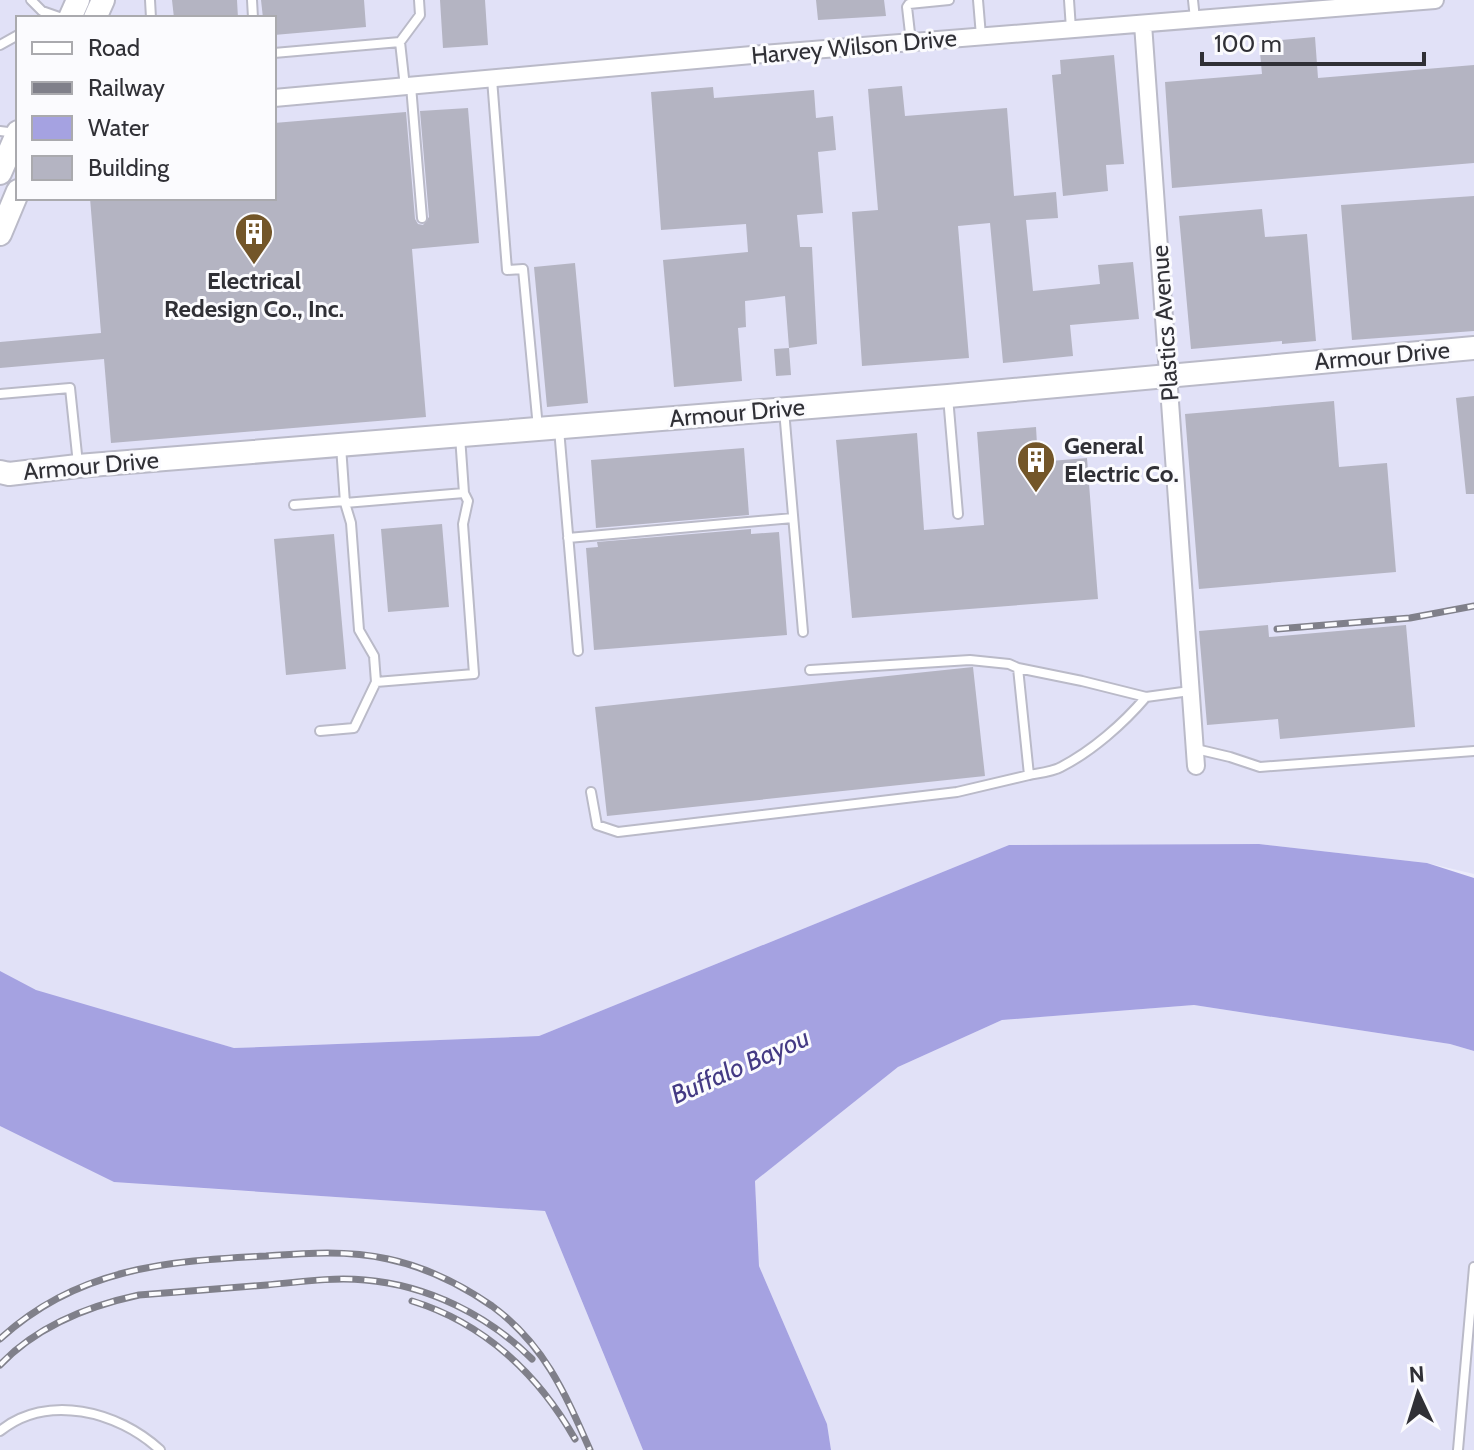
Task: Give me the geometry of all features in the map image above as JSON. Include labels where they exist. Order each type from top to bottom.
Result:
[{"type":"street","name":"Harvey Wilson Drive","points":[[276,98],[1143,24],[1313,5],[1435,0]]},
{"type":"street","name":"Plastics Avenue","points":[[1143,24],[1196,758]]},
{"type":"street","points":[[0,173],[16,137]]},
{"type":"street","points":[[0,234],[16,196]]},
{"type":"street","name":"Armour Drive","points":[[3,474],[948,396],[1474,348]]},
{"type":"lane","points":[[419,0],[420,15],[400,42],[408,86],[422,218]]},
{"type":"lane","points":[[911,43],[909,4],[949,0]]},
{"type":"lane","points":[[978,0],[981,37]]},
{"type":"lane","points":[[1069,0],[1071,30]]},
{"type":"lane","points":[[1193,0],[1195,19]]},
{"type":"lane","points":[[33,4],[58,16]]},
{"type":"lane","points":[[276,53],[400,42]]},
{"type":"lane","points":[[492,79],[507,270],[523,269],[568,538],[578,651]]},
{"type":"lane","points":[[0,394],[70,388],[78,466]]},
{"type":"lane","points":[[948,396],[958,514]]},
{"type":"lane","points":[[784,409],[803,632]]},
{"type":"lane","points":[[376,682],[474,674],[463,524],[468,501],[464,493],[460,436]]},
{"type":"lane","points":[[320,731],[354,728],[376,682],[374,656],[359,630],[351,523],[345,502],[340,445]]},
{"type":"lane","points":[[294,505],[464,493]]},
{"type":"lane","points":[[568,538],[793,518]]},
{"type":"lane","points":[[810,670],[970,660],[1009,664],[1146,697],[1191,690]]},
{"type":"lane","points":[[1018,668],[1029,775]]},
{"type":"lane","points":[[591,792],[597,825],[618,832],[957,792],[1058,769],[1128,718],[1146,697]]},
{"type":"lane","points":[[1196,758],[1230,757],[1260,767],[1474,751]]},
{"type":"lane","points":[[1458,1450],[1471,1341],[1474,1267]]},
{"type":"lane","points":[[0,1431],[12,1421],[44,1410],[77,1409],[121,1425],[160,1450]]},
{"type":"shaded area","points":[[0,0],[1474,0],[1474,874],[1427,863],[1259,844],[1009,845],[539,1036],[234,1048],[0,983]]},
{"type":"shaded area","points":[[1194,1005],[1450,1044],[1474,1051],[1474,1450],[831,1450],[827,1424],[759,1266],[755,1181],[898,1067],[1002,1020]]},
{"type":"shaded area","points":[[0,1118],[142,1184],[545,1211],[643,1450],[0,1450]]},
{"type":"water","name":"Buffalo Bayou","points":[[1259,844],[1427,863],[1474,878],[1474,1051],[1450,1044],[1194,1005],[1002,1020],[898,1067],[755,1181],[759,1266],[827,1424],[831,1450],[643,1450],[545,1211],[114,1182],[0,1126],[0,971],[36,990],[234,1048],[539,1036],[1009,845]]},
{"type":"building","points":[[172,0],[237,0],[238,16],[174,16]]},
{"type":"building","points":[[261,0],[364,0],[366,27],[276,35],[276,16],[263,16]]},
{"type":"building","points":[[440,0],[485,0],[488,45],[443,48]]},
{"type":"building","points":[[816,0],[884,0],[886,16],[818,20]]},
{"type":"building","points":[[1315,37],[1318,78],[1474,65],[1474,163],[1172,188],[1165,82],[1262,74],[1259,42]]},
{"type":"building","points":[[1114,55],[1124,164],[1106,165],[1108,191],[1063,196],[1052,75],[1061,74],[1060,60]]},
{"type":"building","points":[[902,86],[905,116],[1007,108],[1014,196],[1056,192],[1058,218],[1026,220],[1033,291],[1100,284],[1098,265],[1133,262],[1139,319],[1070,325],[1073,356],[1003,363],[990,223],[958,226],[969,358],[862,366],[852,212],[878,210],[868,89]]},
{"type":"building","points":[[713,87],[714,98],[814,90],[816,118],[833,116],[836,150],[818,152],[823,213],[797,215],[800,247],[812,247],[817,344],[789,348],[785,296],[745,301],[746,327],[738,328],[742,381],[674,387],[663,260],[748,252],[746,224],[661,230],[651,92]]},
{"type":"building","name":"Electrical Redesign Co., Inc.","points":[[468,108],[479,243],[412,249],[426,417],[111,443],[104,359],[0,368],[0,342],[101,333],[90,200],[276,200],[276,123],[406,112],[415,219],[423,225],[429,217],[420,111]]},
{"type":"building","points":[[1474,196],[1474,331],[1352,340],[1341,205]]},
{"type":"building","points":[[1262,209],[1265,237],[1307,234],[1316,341],[1191,349],[1179,216]]},
{"type":"building","points":[[575,263],[588,403],[547,407],[534,267]]},
{"type":"building","points":[[789,348],[791,375],[776,376],[774,349]]},
{"type":"building","points":[[1474,396],[1474,494],[1466,494],[1456,398]]},
{"type":"building","points":[[1334,401],[1339,467],[1387,463],[1396,572],[1199,589],[1185,414]]},
{"type":"building","name":"General Electric Co.","points":[[1036,427],[1038,462],[1087,458],[1098,599],[852,618],[836,440],[917,433],[924,530],[984,525],[977,432]]},
{"type":"building","points":[[744,448],[749,515],[596,528],[591,460]]},
{"type":"building","points":[[442,524],[449,607],[388,612],[381,529]]},
{"type":"building","points":[[751,529],[751,534],[779,532],[787,635],[594,650],[586,548],[598,547],[597,542]]},
{"type":"building","points":[[334,534],[346,669],[286,675],[274,539]]},
{"type":"building","points":[[1268,625],[1269,637],[1406,625],[1415,727],[1280,739],[1278,719],[1207,725],[1199,631]]},
{"type":"building","points":[[973,667],[985,776],[607,816],[595,707]]},
{"type":"railway","points":[[1277,629],[1410,618],[1474,606]]},
{"type":"railway","points":[[0,1339],[29,1315],[60,1297],[125,1273],[229,1258],[327,1253],[373,1256],[402,1262],[442,1277],[480,1298],[510,1321],[551,1371],[590,1450]]},
{"type":"railway","points":[[0,1365],[30,1339],[64,1320],[139,1295],[340,1279],[411,1288],[455,1305],[496,1329],[532,1359]]},
{"type":"railway","points":[[412,1301],[463,1323],[507,1354],[544,1393],[575,1439]]},
{"type":"place","name":"Electrical Redesign Co., Inc.","points":[[254,266]]},
{"type":"place","name":"General Electric Co.","points":[[1036,494]]}]
